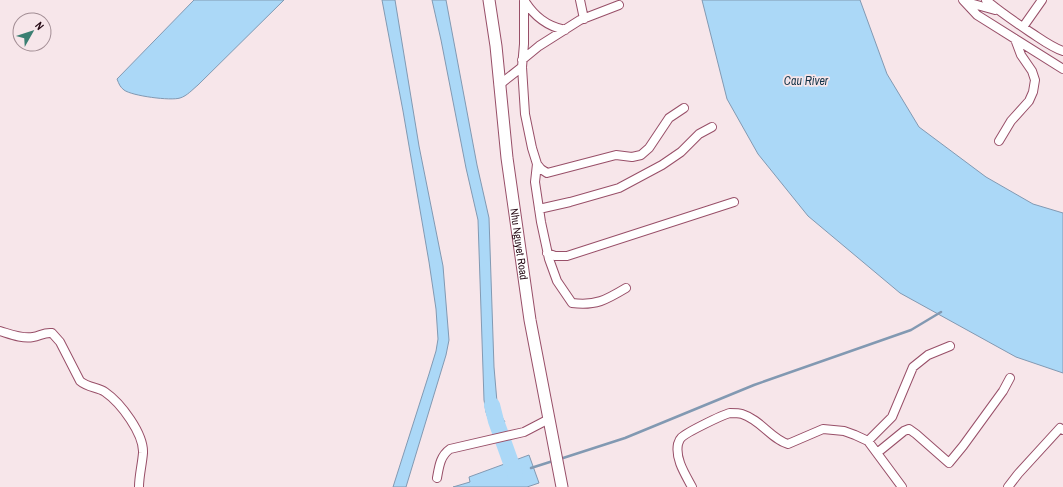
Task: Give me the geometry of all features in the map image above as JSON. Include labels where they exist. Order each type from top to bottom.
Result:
[{"type":"main road","name":"Nhu Nguyet Road","points":[[489,0],[496,46],[507,158],[530,320],[562,487]]},
{"type":"street","points":[[524,0],[536,16],[551,26],[565,30]]},
{"type":"street","points":[[524,0],[522,64],[525,114],[537,164],[536,182],[539,209],[547,253],[557,281],[572,303],[586,305],[598,302],[626,288]]},
{"type":"street","points":[[580,0],[584,19]]},
{"type":"street","points":[[986,0],[998,11],[1048,44],[1063,51]]},
{"type":"street","points":[[1023,27],[1042,0]]},
{"type":"street","points":[[964,1],[998,11]]},
{"type":"street","points":[[964,1],[978,15],[1063,69]]},
{"type":"street","points":[[499,85],[539,46],[584,19],[619,5]]},
{"type":"street","points":[[999,141],[1011,121],[1029,101],[1033,92],[1035,80],[1032,71],[1021,55],[1015,39]]},
{"type":"street","points":[[537,164],[547,173],[616,155],[632,157],[641,155],[649,148],[669,118],[684,108]]},
{"type":"street","points":[[539,209],[619,188],[662,165],[681,152],[699,134],[712,127]]},
{"type":"street","points":[[547,253],[555,256],[567,256],[734,202]]},
{"type":"street","points":[[0,331],[27,338],[47,332],[52,333],[60,342],[80,381],[84,385],[105,392],[113,399],[127,415],[139,433],[143,452],[139,487]]},
{"type":"street","points":[[868,441],[892,417],[913,367],[928,355],[950,346]]},
{"type":"street","points":[[877,453],[904,431],[909,429],[949,463],[964,446],[1003,391],[1010,378]]},
{"type":"street","points":[[692,487],[682,469],[678,453],[678,444],[681,438],[712,420],[731,413],[742,414],[756,420],[781,442],[788,444],[823,429],[844,431],[855,435],[868,441],[902,487]]},
{"type":"street","points":[[437,478],[442,457],[445,452],[450,449],[524,432],[549,419]]},
{"type":"street","points":[[1008,487],[1060,428],[1063,430]]},
{"type":"water","points":[[194,0],[284,0],[185,96],[175,99],[160,98],[143,96],[124,90],[117,79]]},
{"type":"water","points":[[382,0],[395,0],[419,146],[443,266],[449,340],[446,355],[406,487],[393,487],[436,351],[438,339],[436,309],[429,262]]},
{"type":"water","points":[[432,0],[446,0],[477,165],[489,218],[494,367],[497,402],[500,414],[505,422],[491,427],[484,400],[478,220]]},
{"type":"water","name":"Cau River","points":[[702,0],[860,0],[887,74],[919,127],[986,177],[1033,204],[1063,213],[1063,373],[1016,357],[900,293],[808,216],[758,154],[727,99]]},
{"type":"water","points":[[529,455],[539,483],[527,487],[453,487],[470,482],[469,477]]},
{"type":"waterway","points":[[560,459],[625,438],[754,385],[911,330],[941,312]]},
{"type":"waterway","points":[[492,405],[496,421],[515,474]]},
{"type":"waterway","points":[[531,468],[553,461]]}]
